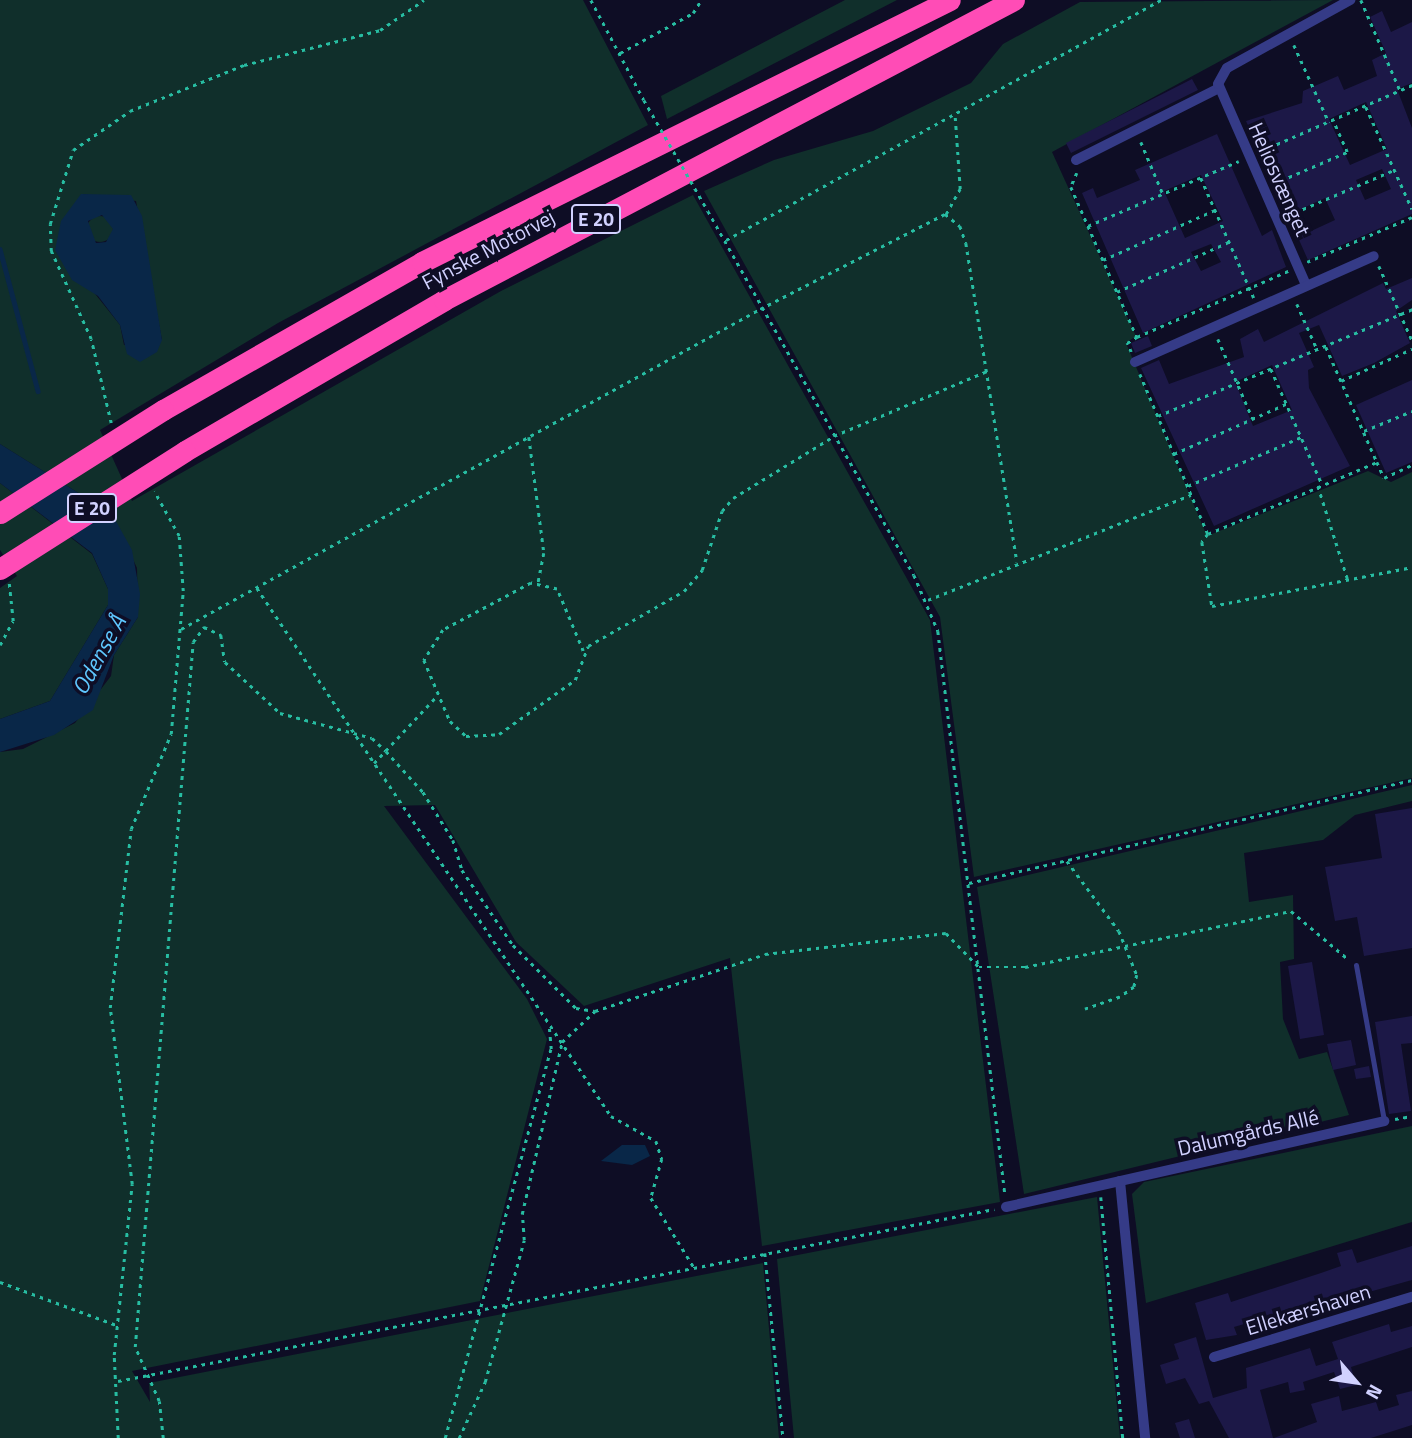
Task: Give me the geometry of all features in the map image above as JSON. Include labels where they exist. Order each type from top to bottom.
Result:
[{"type":"highway","name":"Fynske Motorvej","points":[[0,513],[163,410],[422,262],[950,0]]},
{"type":"highway","name":"Fynske Motorvej","points":[[3,573],[186,451],[444,300],[1014,0]]},
{"type":"street","points":[[1076,160],[1219,88],[1227,68],[1350,0]]},
{"type":"street","name":"Heliosvænget","points":[[1219,88],[1306,285]]},
{"type":"street","points":[[1135,362],[1374,256]]},
{"type":"street","name":"Dalumgårds Allé","points":[[1006,1207],[1384,1121]]},
{"type":"street","points":[[1120,1181],[1145,1438]]},
{"type":"street","name":"Ellekærshaven","points":[[1214,1357],[1412,1297]]},
{"type":"lane","points":[[1356,965],[1384,1121]]},
{"type":"path","points":[[114,429],[91,339],[51,251],[50,224],[73,150],[102,126],[142,106],[244,65],[380,30],[424,0]]},
{"type":"path","points":[[118,1381],[151,1377],[504,1308],[765,1253],[1006,1207],[937,631],[928,600],[760,309],[725,240],[644,100],[591,0]]},
{"type":"path","points":[[620,54],[693,13],[701,0]]},
{"type":"path","points":[[725,240],[956,117],[1161,0]]},
{"type":"path","points":[[1361,0],[1400,90]]},
{"type":"path","points":[[1264,189],[1347,152],[1289,33]]},
{"type":"path","points":[[1366,106],[1412,209]]},
{"type":"path","points":[[181,629],[760,309],[945,214],[960,188],[956,117]]},
{"type":"path","points":[[1136,130],[1163,194]]},
{"type":"path","points":[[1076,160],[1071,187],[1137,337]]},
{"type":"path","points":[[1278,220],[1394,170]]},
{"type":"path","points":[[1200,178],[1258,307]]},
{"type":"path","points":[[1103,260],[1215,210]]},
{"type":"path","points":[[945,214],[960,226],[965,243],[1017,562]]},
{"type":"path","points":[[1208,534],[1127,343],[1412,217]]},
{"type":"path","points":[[1366,237],[1412,340]]},
{"type":"path","points":[[1117,292],[1229,242]]},
{"type":"path","points":[[1292,292],[1317,349]]},
{"type":"path","points":[[1158,416],[1412,309]]},
{"type":"path","points":[[1214,327],[1253,419]]},
{"type":"path","points":[[1326,345],[1384,478],[1412,465]]},
{"type":"path","points":[[1341,381],[1412,349]]},
{"type":"path","points":[[1271,369],[1302,436],[1320,484],[1348,580]]},
{"type":"path","points":[[583,651],[684,591],[702,570],[722,511],[733,498],[834,436],[987,371]]},
{"type":"path","points":[[1174,454],[1286,404]]},
{"type":"path","points":[[1363,432],[1412,411]]},
{"type":"path","points":[[1188,486],[1302,436]]},
{"type":"path","points":[[529,437],[544,553],[538,583]]},
{"type":"path","points":[[1377,462],[1320,484],[1208,534],[1202,542],[1212,606],[1412,567]]},
{"type":"path","points":[[118,1438],[116,1325],[132,1184],[110,1008],[131,829],[171,734],[181,629],[179,536],[148,482]]},
{"type":"path","points":[[928,600],[1017,562],[1192,494]]},
{"type":"path","points":[[0,645],[13,621],[3,573]]},
{"type":"path","points":[[538,583],[557,589],[583,651],[575,680],[499,734],[466,736],[436,697],[424,660],[429,646],[443,630],[538,583]]},
{"type":"path","points":[[257,588],[352,734],[611,1116],[656,1141],[662,1158],[651,1198],[695,1269]]},
{"type":"path","points":[[163,1438],[151,1377],[135,1346],[193,642],[212,627],[221,635],[225,662],[280,713],[352,734],[372,737],[423,792],[453,840],[462,870],[513,945],[576,1008],[595,1011]]},
{"type":"path","points":[[373,764],[436,697]]},
{"type":"path","points":[[969,883],[1412,780]]},
{"type":"path","points":[[1067,860],[1128,946],[1134,987],[1085,1009]]},
{"type":"path","points":[[459,1438],[485,1382],[524,1240],[522,1214],[562,1042],[595,1011],[765,954],[946,933],[979,967],[1052,965],[1291,911],[1356,965]]},
{"type":"path","points":[[445,1438],[483,1312],[551,1049],[549,1023]]},
{"type":"path","points":[[1384,1121],[1412,1116]]},
{"type":"path","points":[[1100,1187],[1123,1438]]},
{"type":"path","points":[[765,1253],[783,1438]]},
{"type":"path","points":[[0,1282],[116,1325]]},
{"type":"green space","points":[[0,0],[583,0],[648,125],[278,323],[100,430],[132,501],[501,291],[693,195],[930,620],[1000,1202],[762,1246],[730,958],[584,1006],[516,942],[435,805],[384,806],[527,999],[547,1039],[480,1301],[132,1371],[150,1402],[149,1383],[763,1263],[779,1438],[0,1438],[0,752],[23,749],[75,723],[111,676],[114,655],[138,617],[137,568],[112,514],[0,444]],"holes":[[[81,194],[136,201],[162,340],[124,345],[120,325],[92,290]]]},
{"type":"green space","points":[[845,0],[897,0],[667,119],[661,96]]},
{"type":"green space","points":[[1333,0],[1052,152],[1136,336],[1126,343],[1207,536],[1368,471],[1391,482],[1412,472],[1412,778],[974,877],[940,617],[704,191],[774,160],[873,131],[971,83],[1003,44],[1080,2]]},
{"type":"green space","points":[[100,216],[109,220],[113,229],[109,238],[100,242],[91,238],[87,229],[91,220]]},
{"type":"green space","points":[[0,483],[92,554],[108,589],[108,605],[50,701],[0,719],[0,588],[17,576],[0,550]]},
{"type":"green space","points":[[1412,785],[1412,801],[1355,815],[1323,840],[1244,853],[1249,902],[1293,895],[1294,959],[1280,962],[1283,1019],[1299,1059],[1327,1052],[1349,1115],[1024,1194],[977,887]]},
{"type":"green space","points":[[1412,1126],[1412,1222],[1146,1303],[1132,1194],[1144,1182]]},
{"type":"green space","points":[[1097,1197],[1120,1438],[794,1438],[777,1259]]},
{"type":"water","points":[[81,194],[131,195],[142,216],[162,340],[157,352],[140,362],[127,354],[120,325],[98,296],[72,280],[55,250],[61,221]],"holes":[[[102,215],[113,229],[106,242],[96,243],[88,221]]]},
{"type":"water","name":"Odense Å","points":[[0,444],[112,514],[132,550],[140,594],[138,617],[114,655],[93,710],[54,735],[0,752],[0,719],[50,701],[108,605],[108,589],[92,553],[0,483]]},
{"type":"water","points":[[622,1145],[645,1145],[650,1156],[632,1165],[601,1161]]},
{"type":"building","points":[[1382,11],[1391,32],[1412,22],[1412,83],[1397,89],[1412,128],[1412,214],[1308,260],[1246,121],[1302,103],[1303,91],[1338,76],[1344,90],[1377,76],[1372,60],[1386,53],[1370,17]],"holes":[[[1366,102],[1387,149],[1350,165],[1329,119]],[[1382,169],[1391,189],[1365,200],[1356,180]],[[1325,198],[1335,220],[1309,232],[1299,210]]]},
{"type":"building","points":[[1192,79],[1198,90],[1071,153],[1066,143]]},
{"type":"building","points":[[1217,134],[1262,236],[1272,230],[1286,267],[1143,333],[1082,193],[1093,188],[1097,198],[1140,180],[1135,170]],"holes":[[[1201,175],[1223,221],[1185,238],[1164,191]],[[1211,244],[1221,262],[1201,271],[1191,252]]]},
{"type":"building","points":[[1412,278],[1412,300],[1396,311],[1410,343],[1374,363],[1342,376],[1319,325],[1299,333],[1314,367],[1308,370],[1309,388],[1350,466],[1214,526],[1141,368],[1159,360],[1169,384],[1244,357],[1240,339],[1258,329],[1264,342],[1383,283],[1386,289]],"holes":[[[1272,365],[1292,410],[1253,426],[1235,382]]]},
{"type":"building","points":[[1148,336],[1152,346],[1135,353],[1131,343]]},
{"type":"building","points":[[1412,380],[1412,462],[1386,473],[1356,405]]},
{"type":"building","points":[[1412,808],[1412,948],[1364,956],[1357,917],[1335,921],[1325,867],[1382,858],[1375,814]]},
{"type":"building","points":[[1312,962],[1324,1035],[1300,1039],[1288,966]]},
{"type":"building","points":[[1412,1016],[1412,1043],[1401,1044],[1411,1111],[1389,1114],[1375,1022]]},
{"type":"building","points":[[1351,1040],[1356,1065],[1333,1070],[1327,1044]]},
{"type":"building","points":[[1369,1066],[1371,1077],[1356,1079],[1354,1069]]},
{"type":"building","points":[[1412,1246],[1412,1280],[1351,1297],[1350,1292],[1319,1302],[1320,1307],[1287,1318],[1285,1312],[1234,1327],[1237,1335],[1206,1340],[1195,1303],[1228,1293],[1231,1302],[1321,1273],[1341,1266],[1337,1253],[1352,1249],[1357,1263]]},
{"type":"building","points":[[1389,1324],[1391,1332],[1412,1326],[1412,1347],[1351,1367],[1356,1385],[1340,1389],[1334,1372],[1303,1382],[1305,1390],[1290,1393],[1288,1382],[1260,1390],[1273,1438],[1229,1438],[1209,1401],[1199,1404],[1185,1378],[1166,1384],[1160,1365],[1179,1359],[1174,1344],[1196,1337],[1213,1398],[1247,1388],[1246,1368],[1310,1348],[1316,1366],[1338,1359],[1332,1342]]},
{"type":"building","points":[[1412,1391],[1412,1425],[1371,1438],[1274,1438],[1317,1422],[1311,1404],[1339,1396],[1342,1411],[1376,1402],[1379,1411],[1399,1405],[1396,1395]]},
{"type":"building","points":[[1189,1419],[1195,1438],[1180,1438],[1175,1423]]},
{"type":"waterway","points":[[0,249],[38,391]]}]
